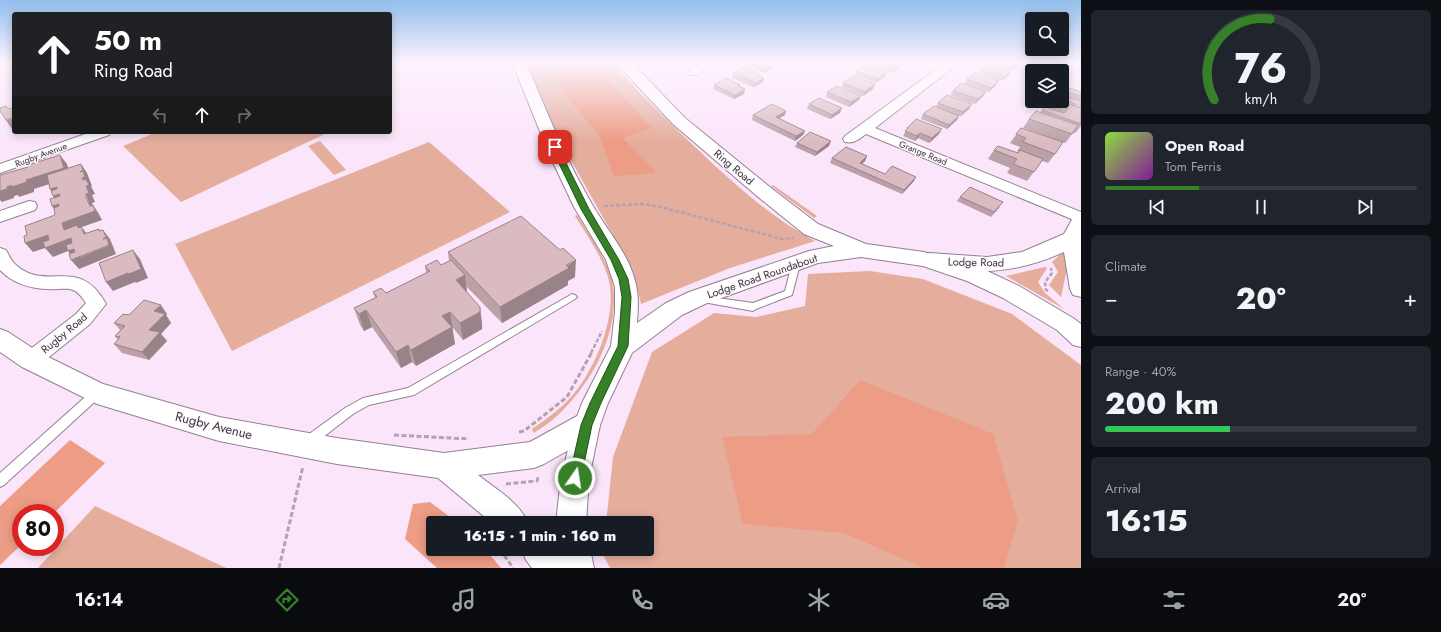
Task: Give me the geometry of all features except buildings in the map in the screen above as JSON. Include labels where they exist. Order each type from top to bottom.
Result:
[{"type":"main road","points":[[529,89],[537,110],[566,172],[624,279],[627,297],[623,346]]},
{"type":"main road","name":"Ring Road","points":[[648,89],[679,121],[811,229],[861,250]]},
{"type":"main road","points":[[1078,227],[1081,289]]},
{"type":"main road","name":"Lodge Road","points":[[924,259],[979,264],[1003,264],[1041,254],[1078,227]]},
{"type":"main road","name":"Lodge Road Roundabout","points":[[572,516],[575,478],[587,425],[595,403],[623,346],[674,309],[697,298],[816,256],[861,250],[924,259],[975,275],[1011,292],[1065,324],[1081,338]]},
{"type":"main road","name":"Rugby Avenue","points":[[0,339],[31,360],[97,393],[304,455],[444,466],[534,455],[587,425]]},
{"type":"main road","name":"Rugby Avenue","points":[[444,466],[507,516]]},
{"type":"main road","points":[[544,556],[553,568]]},
{"type":"main road","points":[[575,556],[578,568]]},
{"type":"street","points":[[850,139],[919,89]]},
{"type":"street","name":"Grange Road","points":[[866,128],[875,134],[1078,227]]},
{"type":"street","name":"Rugby Avenue","points":[[0,169],[98,134]]},
{"type":"street","points":[[0,217],[29,206]]},
{"type":"street","name":"Rugby Road","points":[[0,254],[2,263],[13,273],[38,282],[67,283],[83,286],[97,304],[83,319],[31,360]]},
{"type":"lane","points":[[304,455],[349,411],[366,401],[410,392],[572,298]]},
{"type":"lane","points":[[0,481],[97,393]]},
{"type":"path","points":[[599,206],[642,204],[661,207],[782,239],[798,238]]},
{"type":"path","points":[[1051,266],[1052,273],[1045,282],[1046,290],[1051,293]]},
{"type":"path","points":[[517,433],[524,431],[567,397],[604,327]]},
{"type":"path","points":[[386,434],[473,439]]},
{"type":"path","points":[[279,568],[304,455]]},
{"type":"path","points":[[500,485],[537,481],[541,471]]},
{"type":"path","points":[[505,556],[513,568]]},
{"type":"shaded area","points":[[537,89],[636,89],[674,127],[737,185],[774,215],[815,241],[730,268],[641,304],[633,271],[564,148],[546,112]]},
{"type":"shaded area","points":[[562,89],[615,89],[652,128],[623,138],[657,173],[614,176],[600,137]]},
{"type":"shaded area","points":[[152,134],[325,134],[181,202],[123,146]]},
{"type":"shaded area","points":[[320,141],[346,170],[334,175],[308,146]]},
{"type":"shaded area","points":[[429,142],[510,212],[232,351],[175,244]]},
{"type":"shaded area","points":[[773,185],[817,216],[814,218],[771,186]]},
{"type":"shaded area","points":[[577,215],[597,247],[610,272],[614,298],[613,317],[609,335],[602,353],[583,387],[558,415],[534,433],[532,429],[561,407],[579,387],[596,358],[607,324],[611,292],[608,277],[598,253],[575,216]]},
{"type":"shaded area","points":[[1067,248],[1071,250],[1061,297],[1049,285],[1058,272],[1052,262]]},
{"type":"shaded area","points":[[1045,267],[1047,268],[1038,282],[1045,293],[1064,309],[1006,276]]},
{"type":"shaded area","points":[[870,271],[923,279],[1012,314],[1081,365],[1081,568],[610,568],[604,556],[654,556],[654,516],[607,516],[613,457],[652,352],[714,313],[756,317],[805,306],[808,274]]},
{"type":"shaded area","points":[[860,380],[993,434],[1018,521],[1004,568],[924,568],[844,533],[743,524],[722,437],[812,434]]},
{"type":"shaded area","points":[[70,440],[105,463],[63,504],[12,504],[12,554],[0,565],[0,506]]},
{"type":"shaded area","points":[[430,502],[449,516],[426,516],[426,556],[491,556],[501,568],[437,568],[405,539],[413,504]]},
{"type":"shaded area","points":[[95,506],[226,568],[38,568],[49,556],[64,556],[64,540]]},
{"type":"route","points":[[555,147],[585,209],[615,260],[624,279],[627,297],[623,346],[595,403],[587,425],[575,478]]}]
